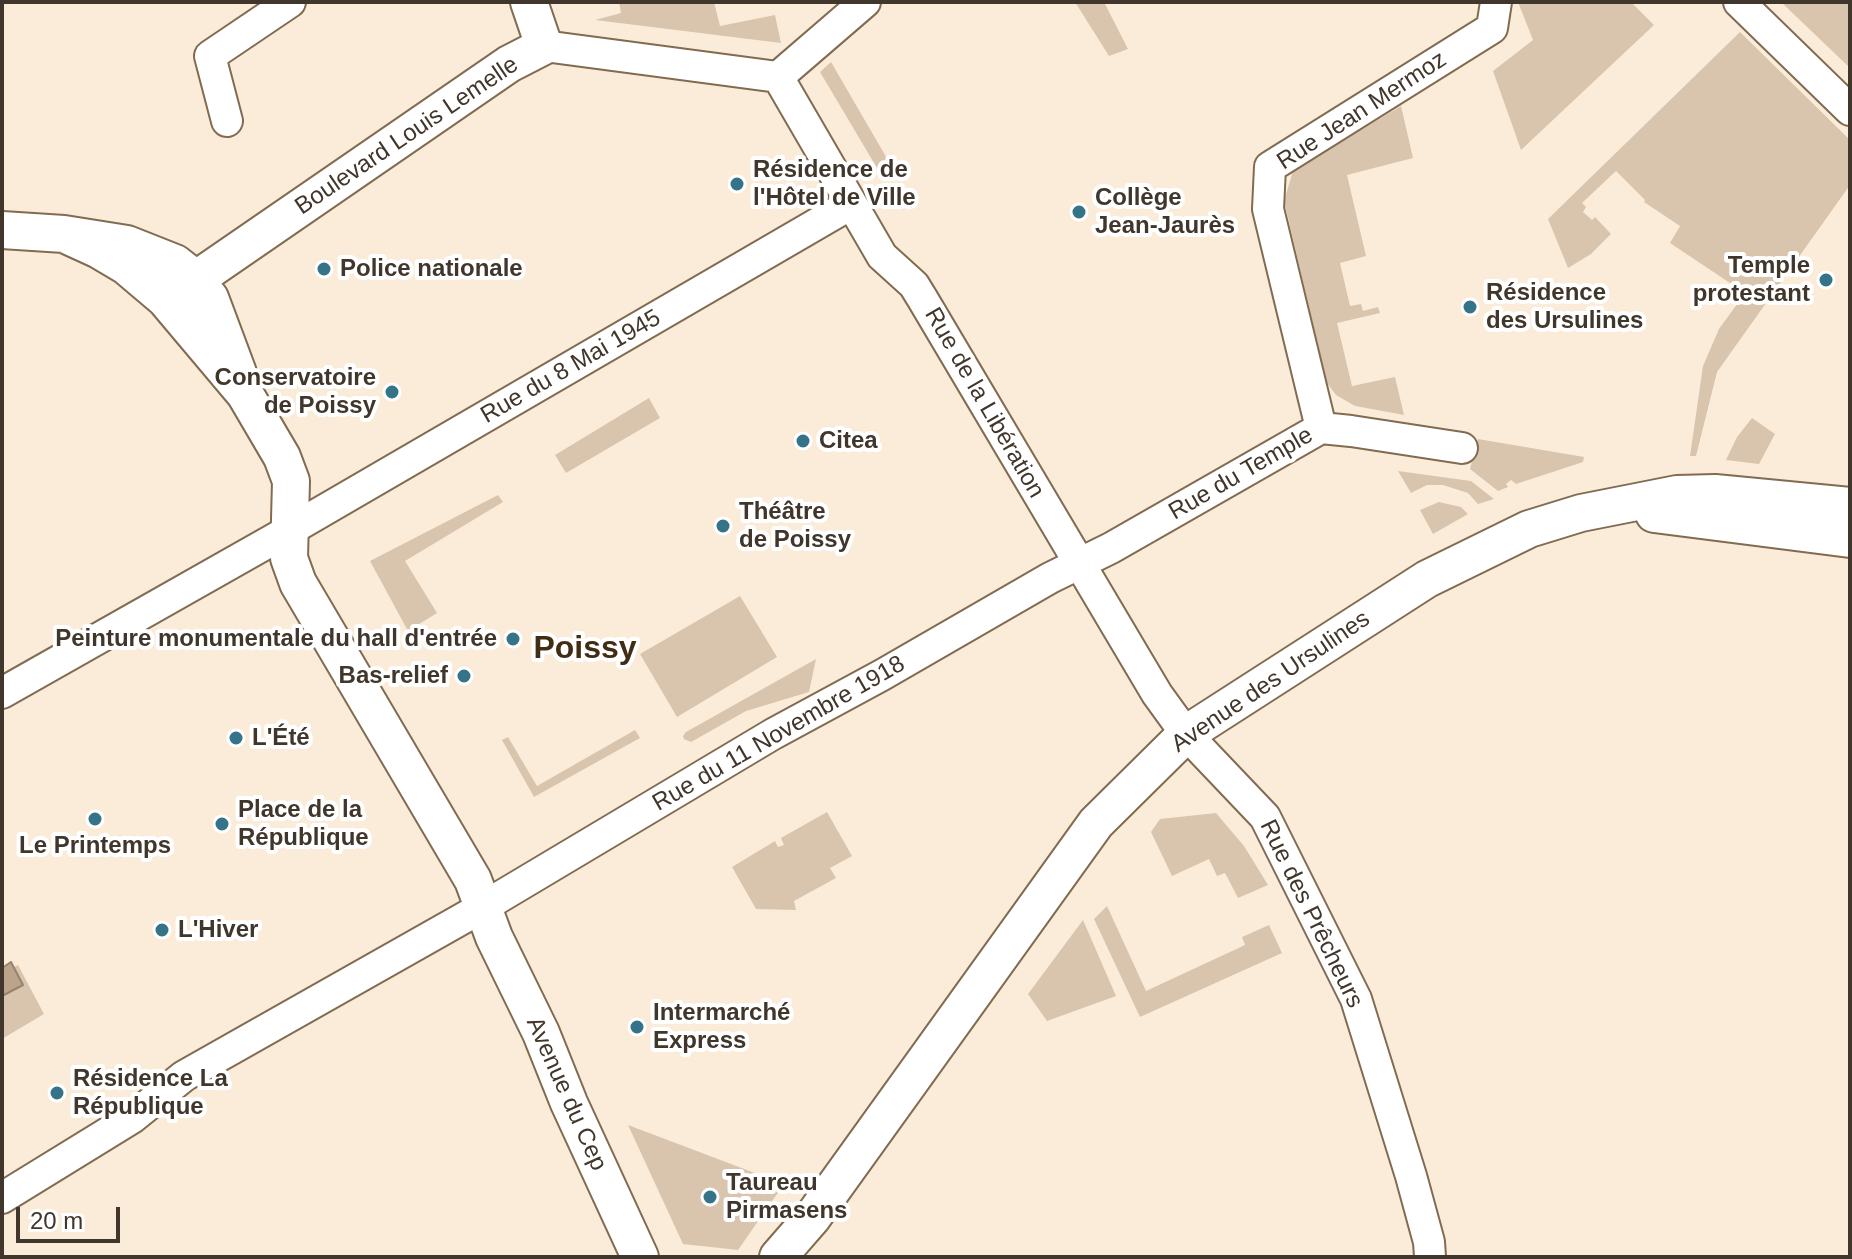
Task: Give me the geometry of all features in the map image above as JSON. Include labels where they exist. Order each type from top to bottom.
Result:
[{"type":"street","points":[[227,121],[210,56],[290,2]]},
{"type":"street","points":[[529,2],[544,46]]},
{"type":"street","points":[[778,77],[865,2]]},
{"type":"street","name":"Rue Jean Mermoz","points":[[1321,428],[1268,209],[1270,167],[1492,28],[1496,2]]},
{"type":"street","points":[[1739,2],[1850,110]]},
{"type":"street","name":"Boulevard Louis Lemelle","points":[[166,300],[509,64],[544,46],[778,77]]},
{"type":"street","name":"Rue de la Libération","points":[[778,77],[882,256],[906,277],[922,298],[1078,564],[1157,694],[1186,734]]},
{"type":"street","name":"Rue du 8 Mai 1945","points":[[290,530],[851,204]]},
{"type":"street","points":[[2,230],[64,234],[142,248],[175,263],[196,280],[216,310],[245,394],[288,472],[292,497],[289,558],[298,583],[473,880],[488,922],[184,1076],[132,1118],[2,1198]]},
{"type":"street","points":[[64,234],[126,266],[166,300],[245,394]]},
{"type":"street","name":"Rue du Temple","points":[[1078,564],[1321,428],[1462,448]]},
{"type":"street","name":"Avenue des Ursulines","points":[[778,1257],[812,1218],[1096,823],[1186,734],[1427,579],[1529,529],[1601,509],[1694,493],[1850,506]]},
{"type":"street","name":"Avenue des Ursulines","points":[[1601,509],[1711,519],[1850,539]]},
{"type":"street","points":[[2,693],[290,530]]},
{"type":"street","name":"Rue du 11 Novembre 1918","points":[[488,922],[773,734],[1078,564]]},
{"type":"street","name":"Rue des Prêcheurs","points":[[1186,734],[1265,817],[1356,999],[1411,1176],[1429,1242],[1430,1257]]},
{"type":"street","name":"Avenue du Cep","points":[[488,922],[541,1033],[638,1255]]},
{"type":"street","name":"Avenue des Ursulines","points":[[794,1257],[812,1218]]},
{"type":"shaded area","points":[[619,2],[714,2],[720,26],[775,15],[781,43],[595,20],[621,13]]},
{"type":"shaded area","points":[[1075,2],[1104,2],[1128,49],[1109,56]]},
{"type":"shaded area","points":[[1518,2],[1631,2],[1654,25],[1521,150],[1493,71],[1533,40]]},
{"type":"shaded area","points":[[1781,2],[1850,2],[1850,68]]},
{"type":"shaded area","points":[[1740,32],[1850,140],[1850,185],[1717,372],[1696,456],[1690,456],[1703,366],[1719,329],[1745,293],[1670,243],[1680,226],[1644,202],[1616,171],[1582,203],[1586,207],[1583,212],[1592,220],[1595,217],[1611,234],[1591,254],[1568,268],[1548,219]]},
{"type":"shaded area","points":[[831,62],[892,167],[880,173],[820,72]]},
{"type":"shaded area","points":[[1401,106],[1413,158],[1347,175],[1366,256],[1340,263],[1350,306],[1361,304],[1363,311],[1378,307],[1380,313],[1337,323],[1352,386],[1395,377],[1404,415],[1355,406],[1336,395],[1327,383],[1284,201],[1293,171]]},
{"type":"shaded area","points":[[649,398],[660,418],[566,473],[555,455]]},
{"type":"shaded area","points":[[1752,418],[1775,434],[1759,464],[1726,460],[1737,437]]},
{"type":"shaded area","points":[[1478,439],[1584,457],[1583,462],[1516,484],[1511,480],[1506,484],[1508,487],[1498,491],[1470,469]]},
{"type":"shaded area","points":[[1398,471],[1471,481],[1494,499],[1478,504],[1468,493],[1443,485],[1427,485],[1411,493]]},
{"type":"shaded area","points":[[498,495],[503,502],[405,561],[437,613],[408,631],[370,561]]},
{"type":"shaded area","points":[[1439,502],[1461,507],[1468,514],[1433,534],[1420,510]]},
{"type":"shaded area","points":[[740,596],[777,657],[677,717],[640,654]]},
{"type":"shaded area","points":[[816,659],[809,692],[746,711],[691,742],[684,739],[686,732]]},
{"type":"shaded area","points":[[635,730],[640,738],[534,797],[502,740],[508,737],[537,786]]},
{"type":"shaded area","points":[[827,812],[852,856],[830,868],[836,878],[794,901],[796,910],[756,909],[732,867],[775,841],[778,847],[784,845],[781,838]]},
{"type":"shaded area","points":[[1216,813],[1244,846],[1268,885],[1238,898],[1225,873],[1217,876],[1209,859],[1172,876],[1151,832],[1160,819]]},
{"type":"shaded area","points":[[1107,906],[1146,991],[1245,945],[1242,937],[1269,925],[1282,953],[1140,1017],[1094,919]]},
{"type":"shaded area","points":[[1083,920],[1116,996],[1047,1021],[1028,994]]},
{"type":"shaded area","points":[[11,962],[23,985],[2,996],[2,968]]},
{"type":"shaded area","points":[[18,965],[44,1014],[2,1039],[2,996],[23,985],[14,967]]},
{"type":"shaded area","points":[[628,1125],[784,1184],[738,1250],[683,1244]]},
{"type":"place","name":"Résidence de l'Hôtel de Ville","points":[[737,184]]},
{"type":"place","name":"Collège Jean-Jaurès","points":[[1079,212]]},
{"type":"place","name":"Police nationale","points":[[324,269]]},
{"type":"place","name":"Temple protestant","points":[[1826,280]]},
{"type":"place","name":"Résidence des Ursulines","points":[[1470,307]]},
{"type":"place","name":"Conservatoire de Poissy","points":[[392,392]]},
{"type":"place","name":"Citea","points":[[803,441]]},
{"type":"place","name":"Théâtre de Poissy","points":[[723,526]]},
{"type":"place","name":"Peinture monumentale du hall d'entrée","points":[[513,639]]},
{"type":"place","name":"Bas-relief","points":[[464,676]]},
{"type":"place","name":"L'Été","points":[[236,738]]},
{"type":"place","name":"Le Printemps","points":[[95,819]]},
{"type":"place","name":"Place de la République","points":[[222,824]]},
{"type":"place","name":"L'Hiver","points":[[162,930]]},
{"type":"place","name":"Intermarché Express","points":[[637,1027]]},
{"type":"place","name":"Résidence La République","points":[[57,1093]]},
{"type":"place","name":"Taureau Pirmasens","points":[[710,1197]]},
{"type":"district","name":"Poissy","points":[[585,649]]}]
